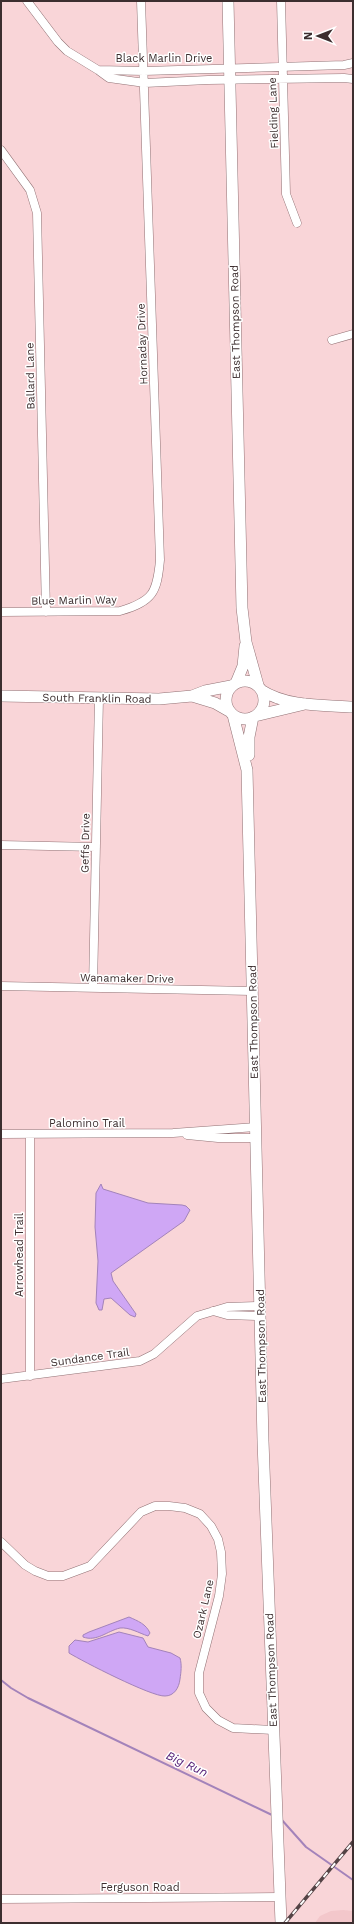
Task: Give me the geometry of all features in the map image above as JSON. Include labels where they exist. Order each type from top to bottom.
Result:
[{"type":"main road","name":"East Thompson Road","points":[[228,1],[242,608],[246,642],[260,687]]},
{"type":"main road","name":"East Thompson Road","points":[[233,684],[243,666],[246,642]]},
{"type":"main road","points":[[306,704],[241,718],[231,713],[226,696],[233,684],[247,680],[277,699],[306,704],[353,707]]},
{"type":"main road","name":"South Franklin Road","points":[[1,696],[159,699],[192,696],[233,684]]},
{"type":"main road","points":[[254,716],[264,704],[264,698],[260,687]]},
{"type":"main road","name":"South Franklin Road","points":[[192,696],[215,703],[231,713]]},
{"type":"main road","name":"East Thompson Road","points":[[231,713],[247,770]]},
{"type":"main road","name":"East Thompson Road","points":[[254,716],[249,737],[249,761],[247,770],[260,1311],[280,1923]]},
{"type":"street","name":"Black Marlin Drive","points":[[27,1],[58,42],[67,51],[109,78],[145,83],[230,80],[353,79]]},
{"type":"street","name":"Hornaday Drive","points":[[141,1],[145,83],[160,560],[154,590],[146,601]]},
{"type":"street","name":"Fielding Lane","points":[[281,1],[286,194],[297,223]]},
{"type":"street","name":"Black Marlin Drive","points":[[98,70],[144,71],[344,65],[353,63]]},
{"type":"street","name":"Ballard Lane","points":[[1,150],[30,190],[37,213],[46,612]]},
{"type":"street","points":[[332,340],[353,334]]},
{"type":"street","name":"Blue Marlin Way","points":[[1,612],[120,611],[137,606],[146,601]]},
{"type":"street","name":"Geffs Drive","points":[[93,988],[100,698]]},
{"type":"street","points":[[1,845],[96,847]]},
{"type":"street","name":"Wanamaker Drive","points":[[1,986],[252,991]]},
{"type":"street","name":"Palomino Trail","points":[[1,1134],[173,1133],[218,1138],[256,1132]]},
{"type":"street","name":"Arrowhead Trail","points":[[30,1134],[30,1376]]},
{"type":"street","name":"Sundance Trail","points":[[1,1380],[140,1361],[154,1354],[192,1320],[203,1313],[213,1311],[227,1315],[260,1311]]},
{"type":"street","name":"Ozark Lane","points":[[1,1542],[24,1565],[48,1576],[63,1576],[78,1572],[90,1566],[141,1512],[155,1506],[169,1506],[185,1508],[200,1514],[211,1526],[218,1539],[221,1552],[222,1574],[219,1596],[199,1672],[199,1693],[206,1708],[218,1720],[233,1728],[273,1730]]},
{"type":"street","name":"Ferguson Road","points":[[1,1899],[279,1897]]},
{"type":"shaded area","points":[[101,1184],[103,1189],[148,1203],[182,1205],[186,1206],[190,1210],[184,1221],[111,1273],[113,1281],[136,1314],[135,1317],[130,1315],[111,1298],[104,1299],[102,1310],[99,1310],[96,1303],[98,1261],[95,1227],[96,1193]]},
{"type":"shaded area","points":[[129,1617],[146,1627],[150,1633],[148,1636],[130,1629],[120,1628],[93,1638],[83,1637],[83,1635],[89,1632]]},
{"type":"shaded area","points":[[119,1632],[143,1638],[148,1647],[171,1653],[180,1658],[181,1668],[179,1682],[177,1688],[171,1695],[158,1695],[146,1691],[69,1653],[69,1646],[75,1640],[88,1642]]},
{"type":"shaded area","points":[[331,1911],[353,1911],[353,1923],[315,1923],[320,1916]]},
{"type":"waterway","name":"Big Run","points":[[1,1680],[28,1698],[272,1815]]},
{"type":"waterway","name":"Big Run","points":[[281,1819],[306,1847],[353,1880]]},
{"type":"railway","points":[[285,1923],[353,1842]]}]
